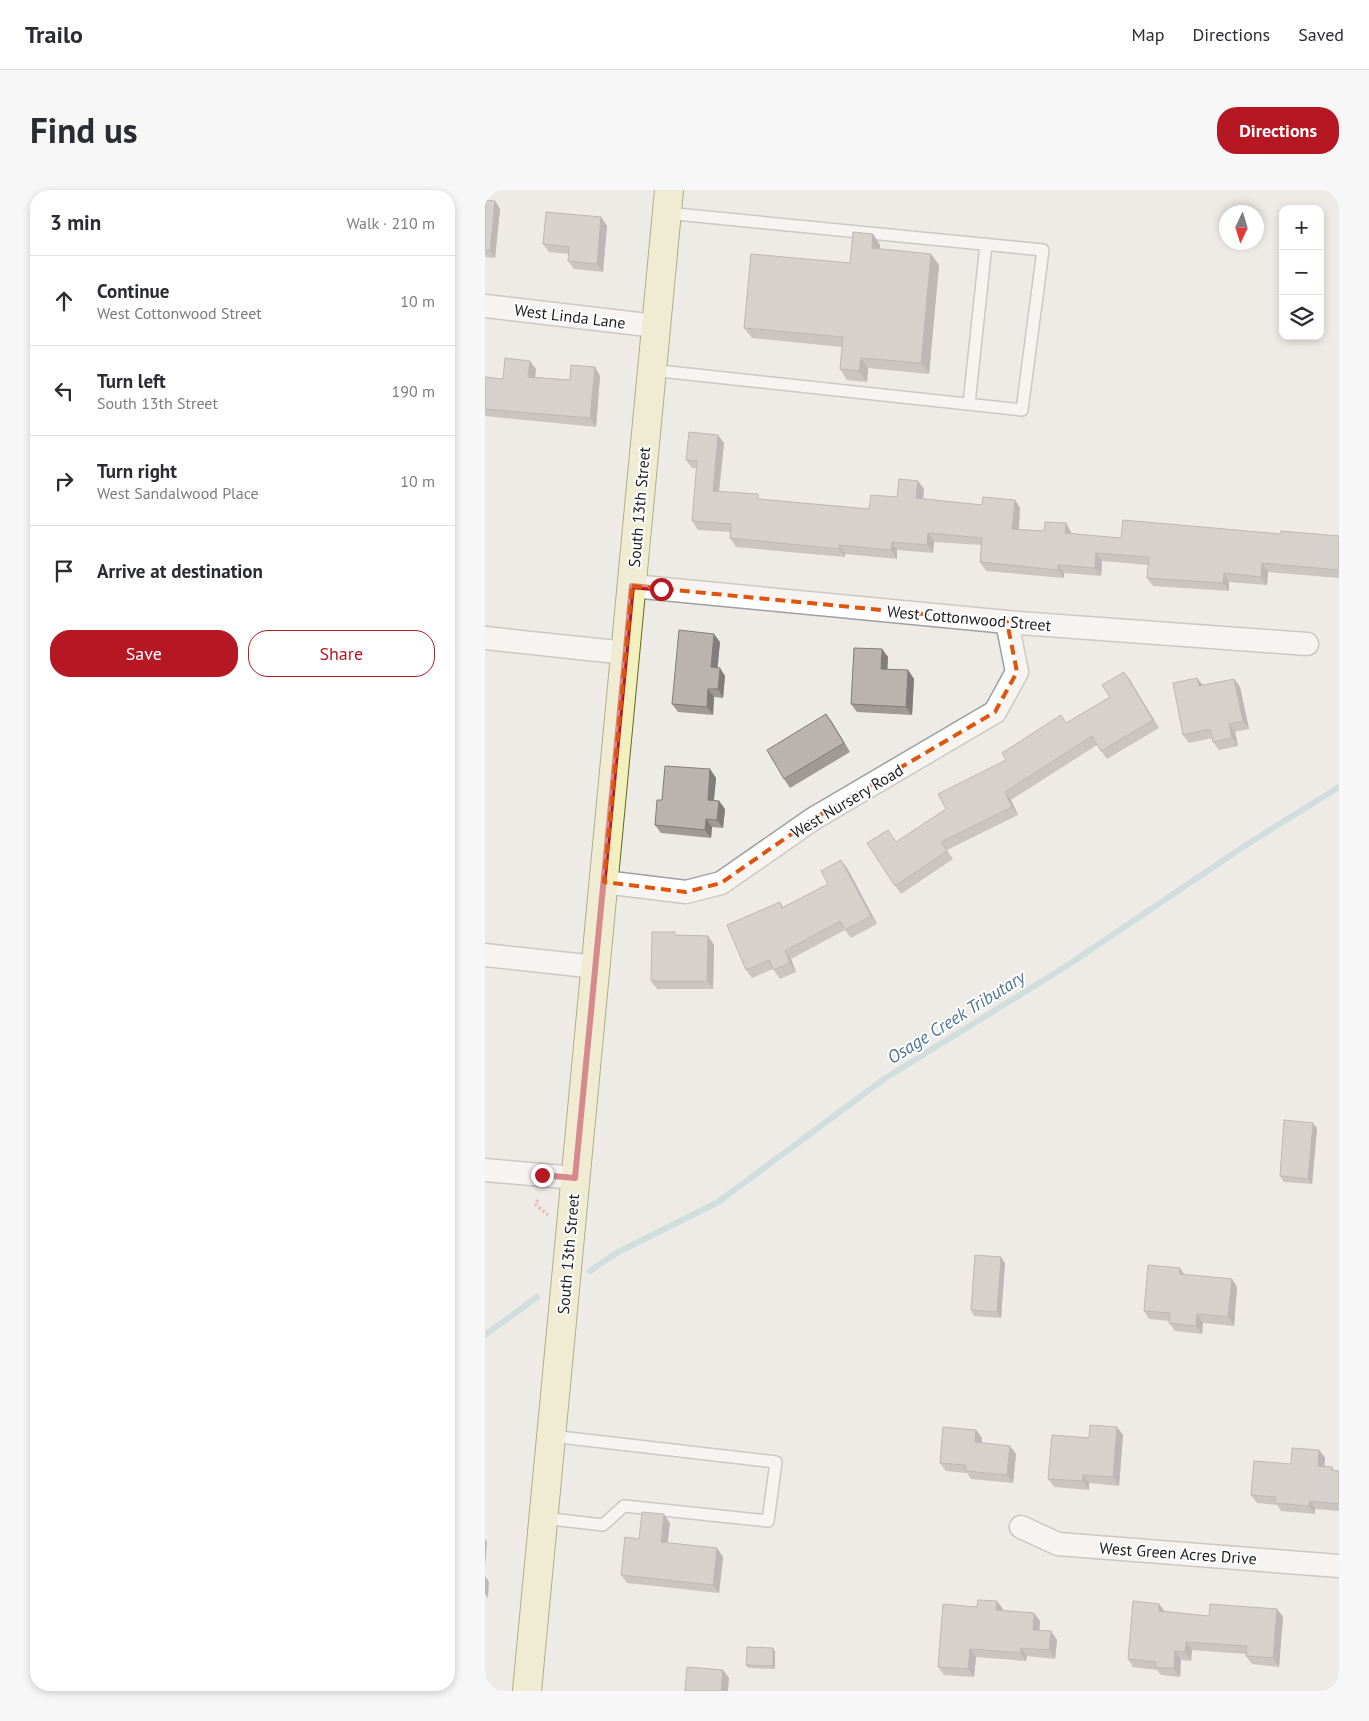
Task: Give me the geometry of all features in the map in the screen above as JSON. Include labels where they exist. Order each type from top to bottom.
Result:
[{"type":"street","name":"South 13th Street","points":[[527,1691],[668,201]]},
{"type":"street","name":"West Linda Lane","points":[[485,306],[656,326]]},
{"type":"street","name":"West Cottonwood Street","points":[[632,586],[1007,622],[1307,644]]},
{"type":"street","name":"West Nursery Road","points":[[604,882],[686,892],[721,883],[813,819],[995,712],[1017,672],[1007,622]]},
{"type":"street","points":[[485,638],[626,653]]},
{"type":"street","points":[[485,954],[596,967]]},
{"type":"street","points":[[485,1170],[575,1178]]},
{"type":"street","name":"West Green Acres Drive","points":[[1021,1527],[1059,1544],[1339,1566]]},
{"type":"lane","points":[[651,370],[1022,410],[1043,250],[985,244],[668,201]]},
{"type":"lane","points":[[969,404],[985,244]]},
{"type":"lane","points":[[543,1518],[603,1525],[625,1506],[768,1521],[776,1462],[551,1436]]},
{"type":"highlighted area","points":[[632,586],[1007,622],[1017,672],[995,712],[813,819],[721,883],[686,892],[604,882]]},
{"type":"building","points":[[485,200],[495,201],[490,251],[485,250]]},
{"type":"building","points":[[546,212],[601,217],[597,264],[568,261],[569,247],[543,244]]},
{"type":"building","points":[[853,232],[873,234],[872,248],[931,254],[921,363],[861,358],[859,371],[840,369],[843,337],[744,328],[751,254],[850,263]]},
{"type":"building","points":[[505,358],[530,361],[528,377],[570,380],[571,365],[595,367],[590,418],[485,409],[485,377],[503,379]]},
{"type":"building","points":[[689,432],[718,435],[713,491],[758,494],[758,499],[869,509],[871,495],[897,497],[899,479],[918,481],[916,498],[982,505],[983,497],[1015,500],[1012,529],[1044,531],[1045,522],[1066,523],[1065,533],[1121,538],[1123,520],[1281,534],[1281,531],[1339,536],[1339,570],[1262,563],[1261,577],[1224,573],[1223,583],[1147,578],[1149,557],[1096,553],[1095,568],[1058,565],[1058,570],[980,562],[982,538],[928,533],[927,545],[892,542],[891,550],[839,545],[839,549],[730,538],[731,524],[692,521],[697,461],[686,460]]},
{"type":"building","points":[[679,630],[714,634],[711,667],[720,668],[718,689],[708,689],[707,707],[672,704]]},
{"type":"building","points":[[854,648],[882,649],[881,669],[908,670],[906,707],[851,704]]},
{"type":"building","points":[[1124,672],[1153,720],[1101,751],[1092,736],[1005,792],[1012,807],[941,842],[947,851],[895,886],[867,843],[888,830],[896,842],[946,809],[938,794],[1006,760],[1002,753],[1061,715],[1066,723],[1110,697],[1102,685]]},
{"type":"building","points":[[1197,678],[1199,686],[1234,679],[1243,721],[1229,724],[1232,738],[1213,742],[1210,729],[1183,735],[1173,683]]},
{"type":"building","points":[[826,714],[844,743],[784,779],[767,750]]},
{"type":"building","points":[[665,766],[710,769],[708,800],[719,801],[717,820],[706,819],[705,830],[655,825],[657,800],[662,800]]},
{"type":"building","points":[[841,860],[871,916],[845,930],[840,921],[785,951],[790,963],[774,970],[769,960],[746,970],[727,925],[780,902],[782,908],[828,884],[821,871]]},
{"type":"building","points":[[652,932],[675,932],[675,935],[708,936],[707,981],[651,981]]},
{"type":"building","points":[[1284,1120],[1313,1123],[1308,1179],[1280,1176]]},
{"type":"building","points":[[975,1255],[1001,1257],[997,1312],[971,1310]]},
{"type":"building","points":[[1148,1265],[1180,1268],[1180,1274],[1232,1279],[1228,1317],[1197,1314],[1196,1326],[1169,1323],[1170,1313],[1144,1311]]},
{"type":"building","points":[[1090,1425],[1117,1427],[1113,1477],[1083,1475],[1083,1481],[1048,1479],[1052,1435],[1089,1438]]},
{"type":"building","points":[[943,1427],[976,1430],[975,1442],[1010,1446],[1007,1475],[966,1471],[966,1465],[940,1463]]},
{"type":"building","points":[[1292,1448],[1319,1450],[1318,1466],[1332,1467],[1332,1470],[1339,1471],[1339,1504],[1310,1501],[1309,1506],[1275,1503],[1276,1497],[1251,1495],[1254,1461],[1291,1464]]},
{"type":"building","points":[[642,1512],[664,1514],[661,1542],[717,1548],[713,1585],[621,1575],[625,1537],[639,1539]]},
{"type":"building","points":[[978,1600],[997,1601],[996,1610],[1034,1613],[1033,1630],[1051,1631],[1049,1650],[1021,1648],[1021,1653],[970,1649],[968,1669],[938,1667],[943,1604],[977,1607]]},
{"type":"building","points":[[1133,1601],[1159,1604],[1159,1611],[1209,1616],[1210,1604],[1277,1609],[1273,1658],[1246,1656],[1247,1646],[1186,1642],[1185,1652],[1175,1651],[1174,1669],[1155,1667],[1156,1662],[1128,1659]]},
{"type":"building","points":[[747,1647],[773,1648],[773,1666],[746,1665]]},
{"type":"building","points":[[687,1667],[723,1670],[721,1691],[685,1691]]},
{"type":"waterway","name":"Osage Creek Tributary","points":[[590,1271],[618,1252],[718,1202],[884,1079],[1068,965],[1246,845],[1339,787]]},
{"type":"waterway","name":"Osage Creek Tributary","points":[[485,1335],[537,1297]]},
{"type":"route","points":[[542,1175],[575,1178],[632,586],[661,589]]}]
